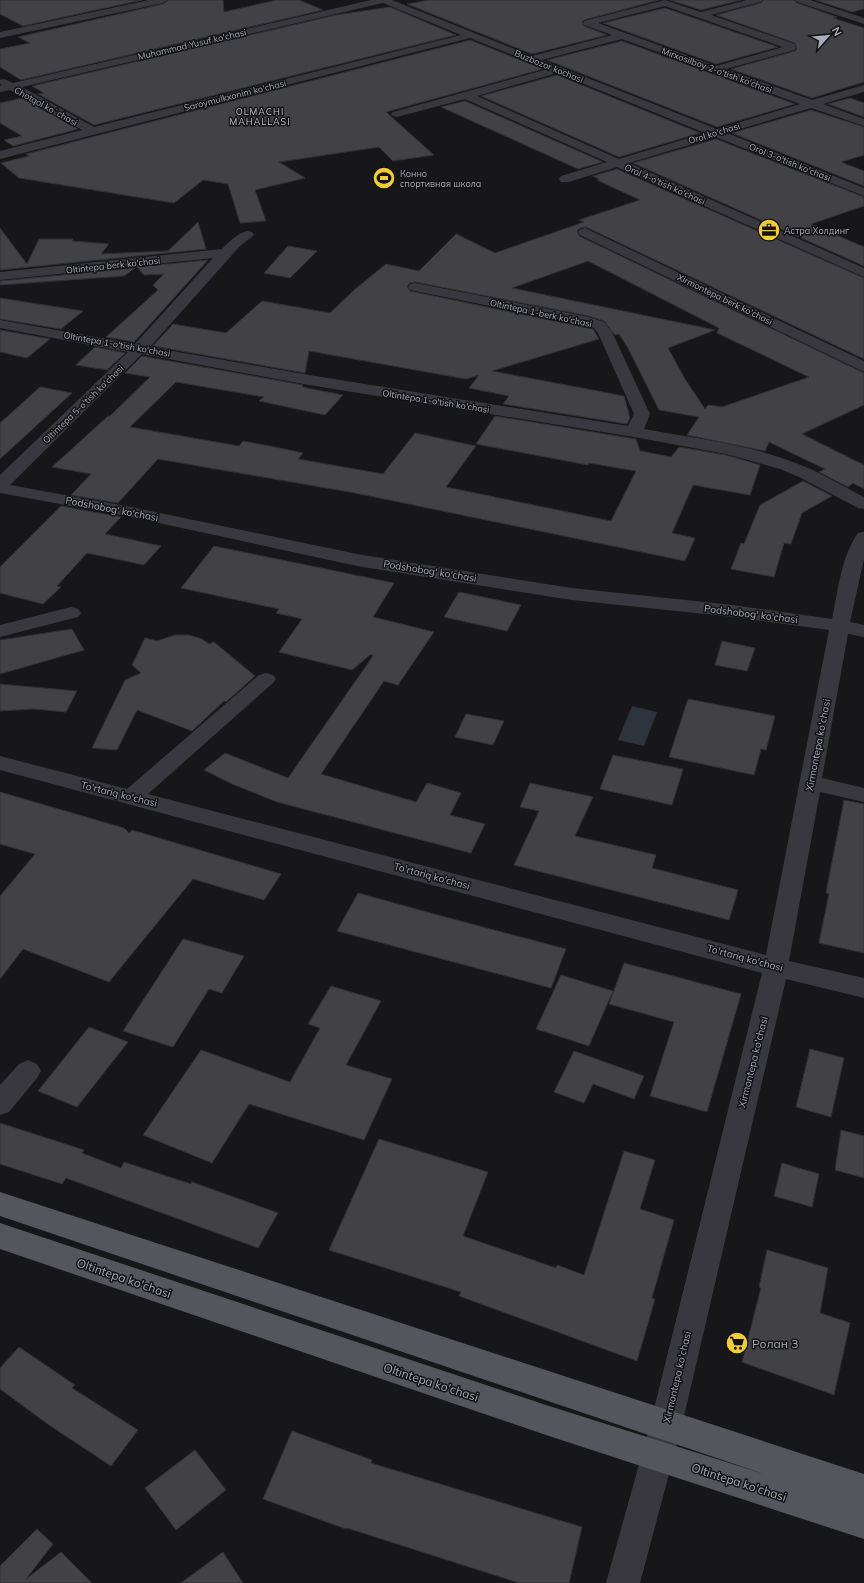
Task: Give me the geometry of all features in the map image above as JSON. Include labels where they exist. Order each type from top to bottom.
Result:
[{"type":"main road","points":[[0,1204],[864,1490]]},
{"type":"main road","name":"Oltintepa ko'chasi","points":[[0,1236],[427,1381],[864,1522]]},
{"type":"street","points":[[0,35],[163,0]]},
{"type":"street","name":"Muhammad Yusuf ko'chasi","points":[[3,83],[363,0]]},
{"type":"street","name":"Muhammad Yusuf ko'chasi","points":[[3,83],[384,0]]},
{"type":"street","name":"Buzbozor kochasi","points":[[384,0],[716,132]]},
{"type":"street","points":[[701,15],[758,0]]},
{"type":"street","points":[[800,0],[864,21]]},
{"type":"street","name":"Mirxosilboy 2-o'tish ko'chasi","points":[[701,15],[666,3],[588,23],[864,123]]},
{"type":"street","points":[[701,15],[791,46],[791,48],[716,69]]},
{"type":"street","name":"Saroymulkxonim ko'chasi","points":[[0,155],[470,35]]},
{"type":"street","points":[[531,59],[622,36]]},
{"type":"street","points":[[397,114],[558,70]]},
{"type":"street","name":"Chotqol koʻchasi","points":[[3,83],[92,131]]},
{"type":"street","name":"Orol ko'chasi","points":[[565,179],[864,88]]},
{"type":"street","name":"Orol 4-o'tish ko'chasi","points":[[466,95],[864,272]]},
{"type":"street","name":"Orol 3-o'tish ko'chasi","points":[[716,132],[864,192]]},
{"type":"street","name":"Xirmontepa berk ko'chasi","points":[[585,232],[864,367]]},
{"type":"street","name":"Oltintepa 5-o'tish ko'chasi","points":[[0,485],[140,348],[235,244],[247,235]]},
{"type":"street","name":"Oltintepa berk ko'chasi","points":[[0,276],[227,253]]},
{"type":"street","name":"Oltintepa 1-berk ko'chasi","points":[[415,287],[589,321],[599,325],[605,332],[642,414],[634,432]]},
{"type":"street","name":"Oltintepa 1-o'tish ko'chasi","points":[[0,324],[382,392],[634,432],[728,449],[762,457],[786,465],[808,474],[864,504]]},
{"type":"street","name":"Podshobog' ko'chasi","points":[[0,488],[130,512],[365,561],[572,594],[733,611],[852,628]]},
{"type":"street","name":"Xirmontepa ko'chasi","points":[[623,1583],[666,1425],[776,966],[811,783],[852,628],[854,561],[864,537]]},
{"type":"street","points":[[0,631],[71,613]]},
{"type":"street","points":[[131,797],[266,679]]},
{"type":"street","name":"To'rtariq ko'chasi","points":[[0,763],[864,988]]},
{"type":"street","points":[[811,783],[864,794]]},
{"type":"street","points":[[0,1104],[28,1071]]},
{"type":"shaded area","points":[[632,706],[657,712],[644,746],[618,740]]},
{"type":"building","points":[[0,0],[142,0],[23,26],[0,14]]},
{"type":"building","points":[[169,0],[223,0],[224,12],[277,0],[299,0],[323,10],[21,80],[0,67],[0,49],[30,43],[18,37],[163,4]]},
{"type":"building","points":[[429,0],[659,0],[584,20],[582,22],[584,26],[607,35],[532,54],[407,4]]},
{"type":"building","points":[[670,0],[741,0],[701,10]]},
{"type":"building","points":[[764,0],[794,0],[797,3],[837,17],[833,18],[864,28],[864,82],[812,98],[731,69],[795,51],[797,49],[795,43],[716,15],[761,3]]},
{"type":"building","points":[[815,0],[864,0],[864,9],[852,12]]},
{"type":"building","points":[[390,7],[456,35],[94,125],[38,94],[44,93],[32,86],[336,15]]},
{"type":"building","points":[[665,8],[778,47],[716,64],[603,23]]},
{"type":"building","points":[[470,40],[543,69],[386,112],[434,155],[393,161],[379,147],[279,162],[305,178],[255,190],[266,221],[240,223],[228,184],[203,180],[174,203],[19,178],[1,163],[29,156],[26,154]]},
{"type":"building","points":[[622,41],[795,104],[717,127],[547,60]]},
{"type":"building","points":[[557,75],[700,133],[619,157],[481,96]]},
{"type":"building","points":[[22,98],[78,129],[13,146],[4,140],[22,136],[0,123],[0,103]]},
{"type":"building","points":[[850,98],[864,103],[864,117],[828,104]]},
{"type":"building","points":[[465,101],[603,162],[578,169],[441,107]]},
{"type":"building","points":[[811,110],[864,127],[864,155],[841,162],[864,171],[864,186],[732,133]]},
{"type":"building","points":[[716,139],[864,197],[864,206],[811,224],[864,247],[864,266],[633,163]]},
{"type":"building","points":[[617,169],[864,278],[864,359],[586,227],[580,228],[577,231],[579,236],[864,373],[864,405],[802,434],[864,465],[864,489],[853,483],[848,487],[819,472],[825,469],[769,442],[765,451],[687,435],[699,417],[659,410],[628,348],[619,334],[615,335],[604,321],[589,316],[415,282],[410,283],[407,286],[410,291],[593,329],[599,339],[492,371],[624,396],[630,418],[627,424],[503,404],[509,396],[469,388],[479,375],[466,379],[309,351],[305,373],[153,346],[173,324],[226,333],[262,301],[330,313],[354,290],[386,264],[419,271],[456,234],[495,253],[584,222],[579,220],[640,200],[597,180],[599,179],[593,176]],"holes":[[[588,261],[719,328],[717,333],[809,377],[722,407],[708,405],[705,409],[685,379],[668,348],[715,330],[512,288]]]},
{"type":"building","points":[[198,222],[206,249],[0,270],[0,228],[27,264],[39,239],[73,239],[72,241],[109,244],[101,254],[168,251]]},
{"type":"building","points":[[288,246],[317,251],[290,278],[264,273]]},
{"type":"building","points":[[208,260],[134,342],[106,337],[158,290],[153,285],[164,274],[144,275],[137,267]]},
{"type":"building","points":[[135,268],[124,276],[0,285],[0,281]]},
{"type":"building","points":[[0,298],[83,311],[61,329],[0,319]]},
{"type":"building","points":[[0,330],[50,339],[27,358],[0,352]]},
{"type":"building","points":[[95,347],[125,353],[107,370],[76,365]]},
{"type":"building","points":[[142,356],[303,385],[302,387],[343,395],[325,415],[259,401],[264,397],[176,382],[130,427],[239,446],[243,441],[303,453],[298,459],[383,474],[415,433],[476,446],[446,487],[611,521],[636,471],[589,463],[588,465],[476,444],[495,416],[636,439],[640,451],[671,457],[679,447],[726,455],[760,465],[750,495],[693,485],[672,533],[695,538],[685,561],[355,493],[158,459],[118,503],[71,495],[91,474],[52,467],[108,416],[110,416],[150,377],[125,373]]},
{"type":"building","points":[[40,387],[72,393],[0,459],[0,423]]},
{"type":"building","points":[[803,481],[832,496],[802,513],[791,544],[784,543],[774,577],[731,569],[741,543],[744,544],[760,505]]},
{"type":"building","points":[[61,506],[121,517],[105,534],[161,546],[144,565],[87,553],[57,586],[61,587],[43,604],[0,593],[0,567]]},
{"type":"building","points":[[214,546],[394,583],[373,617],[434,632],[398,685],[384,681],[321,774],[416,802],[427,783],[461,793],[450,815],[485,824],[471,853],[277,802],[232,784],[204,770],[225,753],[288,778],[373,656],[371,654],[352,670],[279,652],[302,619],[276,613],[279,609],[181,588]]},
{"type":"building","points":[[459,592],[521,605],[507,631],[444,617]]},
{"type":"building","points":[[72,629],[84,650],[0,674],[0,640]]},
{"type":"building","points":[[175,635],[189,635],[202,639],[209,644],[214,642],[255,676],[226,702],[224,701],[192,731],[137,710],[117,750],[92,748],[125,680],[141,673],[132,665],[145,638],[157,641]]},
{"type":"building","points":[[722,641],[755,648],[747,671],[715,665]]},
{"type":"building","points":[[0,684],[77,691],[66,712],[34,709],[0,711]]},
{"type":"building","points":[[688,699],[775,716],[766,750],[761,749],[754,775],[669,757]]},
{"type":"building","points":[[466,714],[504,721],[493,745],[455,737]]},
{"type":"building","points":[[613,755],[683,769],[672,805],[600,789]]},
{"type":"building","points":[[530,783],[593,797],[575,836],[656,855],[652,868],[738,890],[729,920],[514,865],[539,811],[520,807]]},
{"type":"building","points":[[0,792],[124,828],[129,833],[132,830],[281,874],[264,900],[193,879],[109,982],[23,949],[0,979],[0,896],[35,854],[0,844]]},
{"type":"building","points":[[844,800],[864,804],[864,953],[819,943],[829,894],[826,893]]},
{"type":"building","points":[[358,893],[566,949],[551,988],[337,931]]},
{"type":"building","points":[[183,939],[244,956],[222,993],[209,989],[173,1047],[123,1031]]},
{"type":"building","points":[[624,963],[741,994],[707,1112],[650,1096],[674,1022],[609,1004]]},
{"type":"building","points":[[561,975],[613,991],[589,1046],[536,1029]]},
{"type":"building","points":[[331,986],[381,1001],[346,1065],[392,1079],[364,1140],[249,1104],[212,1163],[143,1135],[201,1050],[290,1082],[320,1028],[308,1024]]},
{"type":"building","points":[[89,1027],[128,1042],[77,1107],[38,1091]]},
{"type":"building","points":[[810,1049],[844,1058],[831,1117],[796,1107]]},
{"type":"building","points":[[574,1051],[644,1076],[634,1099],[593,1084],[584,1103],[554,1092]]},
{"type":"building","points":[[0,1123],[84,1150],[82,1153],[121,1168],[124,1162],[191,1184],[192,1182],[278,1213],[258,1248],[66,1178],[62,1184],[0,1164]]},
{"type":"building","points":[[841,1130],[864,1136],[864,1178],[835,1170]]},
{"type":"building","points":[[379,1139],[488,1172],[463,1236],[556,1268],[557,1265],[584,1275],[624,1151],[655,1160],[640,1209],[674,1220],[652,1298],[655,1299],[637,1361],[459,1296],[461,1292],[329,1250]]},
{"type":"building","points":[[782,1163],[819,1174],[812,1207],[774,1196]]},
{"type":"building","points":[[767,1250],[828,1268],[820,1313],[850,1323],[834,1395],[742,1362],[761,1288],[759,1287]]},
{"type":"building","points":[[19,1347],[75,1385],[72,1388],[138,1430],[111,1466],[49,1425],[0,1389],[0,1368]]},
{"type":"building","points":[[292,1431],[372,1460],[371,1463],[582,1527],[569,1583],[519,1583],[347,1528],[346,1529],[263,1499]]},
{"type":"building","points":[[195,1450],[226,1490],[176,1530],[145,1488]]},
{"type":"building","points":[[37,1529],[53,1544],[26,1579],[61,1552],[92,1583],[0,1583],[0,1566]]},
{"type":"building","points":[[223,1552],[243,1583],[181,1583]]},
{"type":"place","name":"Конно спортивная школа","points":[[384,178]]},
{"type":"place","name":"Астра Холдинг","points":[[769,230]]},
{"type":"place","name":"Ролан 3","points":[[737,1343]]},
{"type":"district","name":"OLMACHI MAHALLASI","points":[[260,116]]}]
